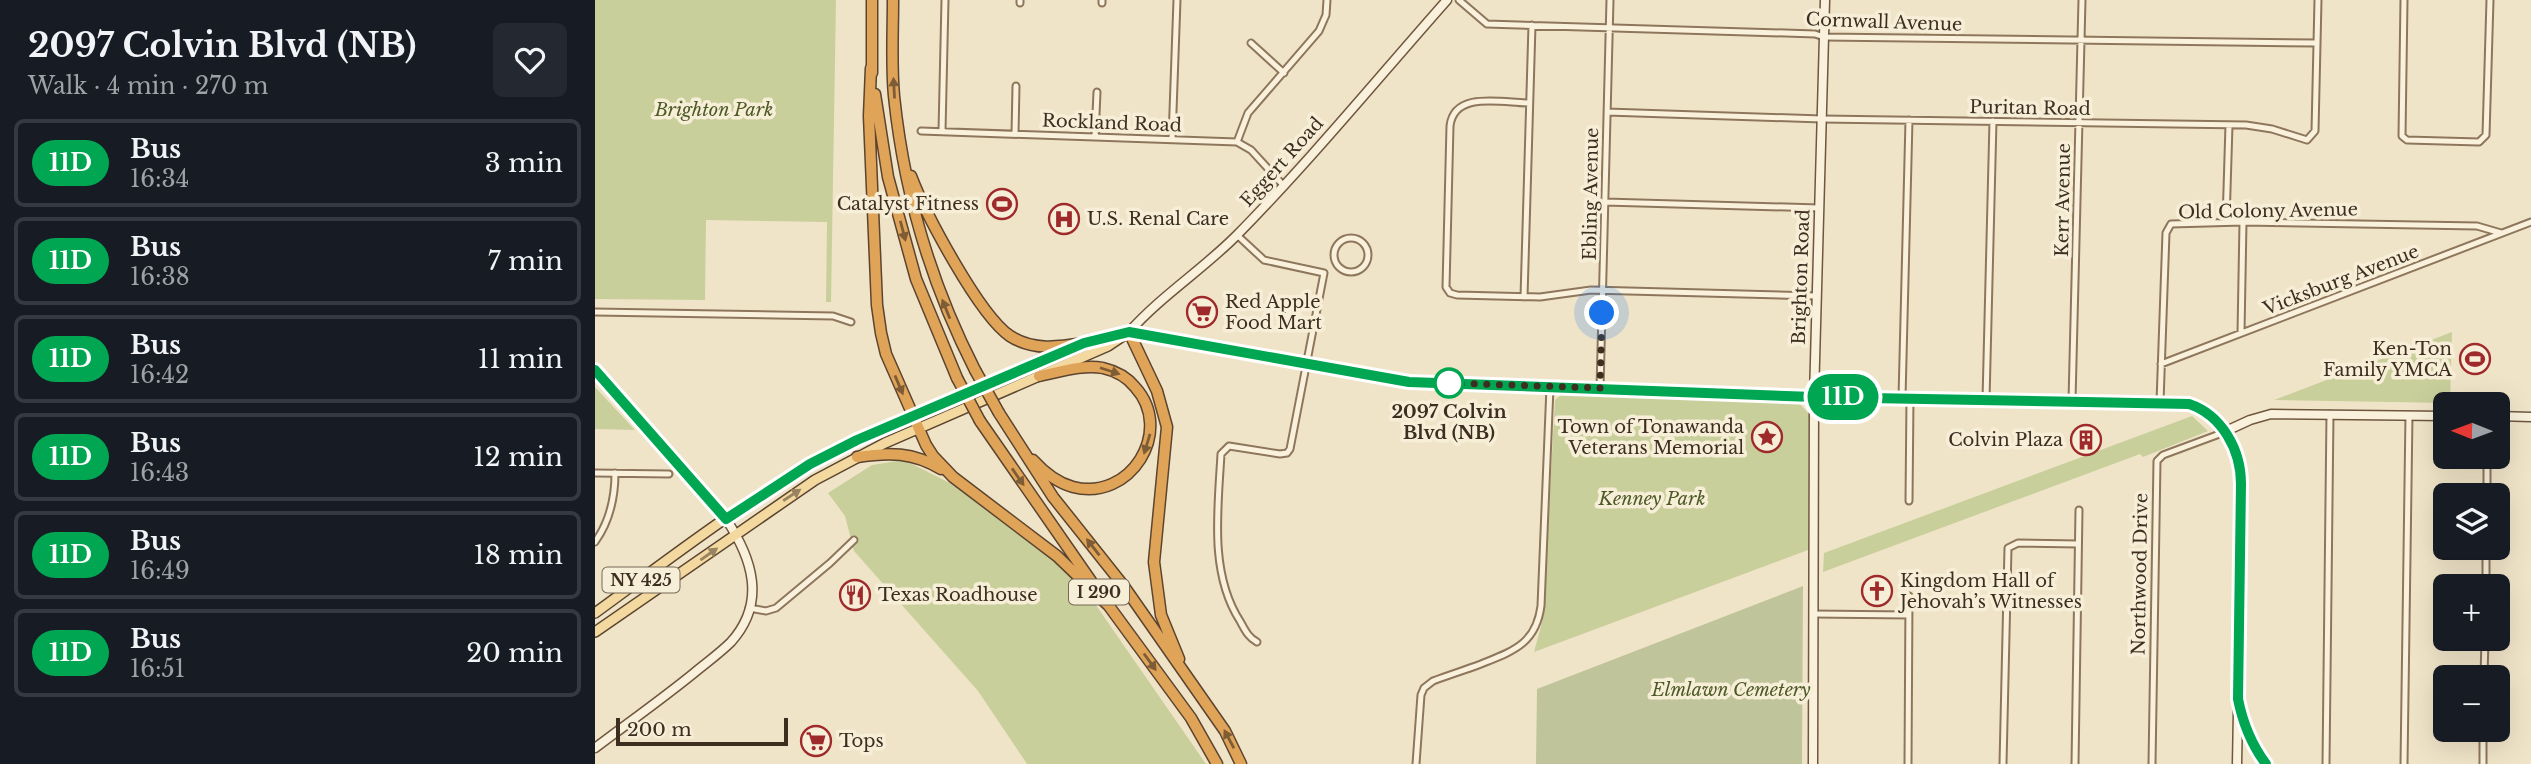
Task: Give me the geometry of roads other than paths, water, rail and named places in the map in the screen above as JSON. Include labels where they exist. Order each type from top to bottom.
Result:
[{"type":"highway","name":"I 290","points":[[872,0],[871,68],[888,177],[916,279],[957,378],[980,421],[1108,605],[1191,718],[1217,764]]},
{"type":"highway","name":"I 290","points":[[893,0],[894,94],[901,147],[914,216],[954,330],[999,413],[1053,497],[1123,585],[1225,731],[1241,764]]},
{"type":"highway","points":[[871,68],[869,116],[877,305],[883,344],[912,415],[933,456],[953,477],[1057,556],[1108,605]]},
{"type":"highway","points":[[901,147],[929,217],[984,309],[997,324],[1011,337],[1030,345],[1050,348],[1084,343]]},
{"type":"highway","points":[[1129,332],[1157,391],[1167,427],[1154,562],[1156,588],[1161,615],[1189,682]]},
{"type":"highway","points":[[1018,444],[1037,464],[1058,480],[1083,489],[1109,485],[1126,476],[1142,458],[1149,442],[1148,408],[1138,390],[1122,375],[1098,368],[1077,368],[1039,376]]},
{"type":"highway","points":[[857,457],[896,453],[912,456],[953,477]]},
{"type":"main road","name":"NY 425","points":[[595,613],[726,519],[810,464],[912,415],[1084,343],[1129,332]]},
{"type":"main road","points":[[1039,376],[1108,346],[1129,332]]},
{"type":"main road","name":"NY 425","points":[[595,632],[815,480],[919,428],[1039,376]]},
{"type":"street","points":[[942,131],[945,0]]},
{"type":"street","points":[[1172,139],[1177,0]]},
{"type":"street","points":[[1283,185],[1251,150],[1237,142],[1248,113],[1319,31],[1326,15],[1327,0]]},
{"type":"street","name":"Eggert Road","points":[[1129,332],[1151,308],[1201,269],[1237,234],[1447,0]]},
{"type":"street","name":"Cornwall Avenue","points":[[1459,0],[1487,24],[1815,34],[1824,37],[2316,43]]},
{"type":"street","name":"Ebling Avenue","points":[[1600,388],[1610,0]]},
{"type":"street","name":"Brighton Road","points":[[1813,764],[1814,397],[1825,0]]},
{"type":"street","name":"Kerr Avenue","points":[[2072,401],[2082,0]]},
{"type":"street","name":"Puritan Road","points":[[1607,112],[1822,119],[2229,125],[2262,127],[2303,140],[2310,139],[2315,131],[2318,0]]},
{"type":"street","points":[[2404,0],[2402,136],[2407,140],[2479,142],[2486,135],[2490,0]]},
{"type":"street","points":[[1524,297],[1532,25]]},
{"type":"street","points":[[1251,43],[1284,73]]},
{"type":"street","points":[[1015,134],[1016,86]]},
{"type":"street","points":[[1095,136],[1097,92]]},
{"type":"street","points":[[1529,103],[1466,103],[1456,110],[1450,126],[1447,290],[1457,295],[1524,297],[1591,289],[1816,296]]},
{"type":"street","points":[[1909,120],[1906,398],[1909,501]]},
{"type":"street","points":[[1986,400],[1993,121]]},
{"type":"street","points":[[2226,222],[2229,125]]},
{"type":"street","name":"Rockland Road","points":[[921,131],[1237,142]]},
{"type":"street","points":[[1605,202],[1819,208]]},
{"type":"street","name":"Old Colony Avenue","points":[[2160,402],[2166,229],[2175,222],[2477,226],[2501,233]]},
{"type":"street","points":[[2241,333],[2243,222]]},
{"type":"street","name":"Vicksburg Avenue","points":[[2161,364],[2531,222]]},
{"type":"street","points":[[1237,234],[1264,260],[1324,273]]},
{"type":"street","points":[[1356,238],[1366,246],[1368,258],[1360,269],[1348,271],[1337,264],[1335,248],[1344,239],[1356,238]]},
{"type":"street","points":[[1257,642],[1251,638],[1233,611],[1221,576],[1218,524],[1221,454],[1229,446],[1280,454],[1290,450],[1324,273],[1337,264]]},
{"type":"street","points":[[597,314],[833,316],[851,322]]},
{"type":"street","points":[[1129,332],[1409,382],[1814,397],[2182,402],[2195,406],[2226,431],[2239,460],[2241,477],[2237,764]]},
{"type":"street","points":[[595,370],[726,519],[749,561],[753,588],[742,626],[729,643],[684,681],[595,748]]},
{"type":"street","points":[[1416,764],[1421,695],[1424,688],[1433,681],[1516,649],[1529,638],[1538,623],[1541,606],[1550,387]]},
{"type":"street","points":[[2226,431],[2256,417],[2270,414],[2433,416]]},
{"type":"street","points":[[2326,764],[2330,414]]},
{"type":"street","points":[[2403,764],[2409,415]]},
{"type":"street","points":[[2510,416],[2531,417]]},
{"type":"street","name":"Northwood Drive","points":[[2151,764],[2157,461],[2163,455],[2226,431]]},
{"type":"street","points":[[595,472],[669,474]]},
{"type":"street","points":[[595,542],[604,528],[612,504],[615,473]]},
{"type":"street","points":[[2075,764],[2079,510]]},
{"type":"street","points":[[749,608],[766,611],[776,607],[830,564],[854,540]]},
{"type":"street","points":[[2003,764],[2008,548],[2013,544],[2078,544]]},
{"type":"street","points":[[1908,764],[1909,596]]},
{"type":"street","points":[[1813,614],[1909,615]]},
{"type":"street","points":[[2238,698],[2253,746],[2266,764]]},
{"type":"street","points":[[2483,742],[2483,764]]},
{"type":"street","points":[[2237,754],[2240,749],[2253,746]]},
{"type":"place","name":"Catalyst Fitness","points":[[1002,204]]},
{"type":"place","name":"U.S. Renal Care","points":[[1064,219]]},
{"type":"place","name":"Red Apple Food Mart","points":[[1202,312]]},
{"type":"place","name":"Ken-Ton Family YMCA","points":[[2475,359]]},
{"type":"place","name":"2097 Colvin Blvd (NB)","points":[[1449,383]]},
{"type":"place","name":"Town of Tonawanda Veterans Memorial","points":[[1767,437]]},
{"type":"place","name":"Colvin Plaza","points":[[2086,440]]},
{"type":"place","name":"Kingdom Hall of Jehovah’s Witnesses","points":[[1877,591]]},
{"type":"place","name":"Texas Roadhouse","points":[[855,595]]},
{"type":"place","name":"Tops","points":[[816,741]]},
{"type":"park label","name":"Brighton Park","points":[[714,110]]},
{"type":"park label","name":"Kenney Park","points":[[1652,499]]},
{"type":"park label","name":"Elmlawn Cemetery","points":[[1731,690]]}]
